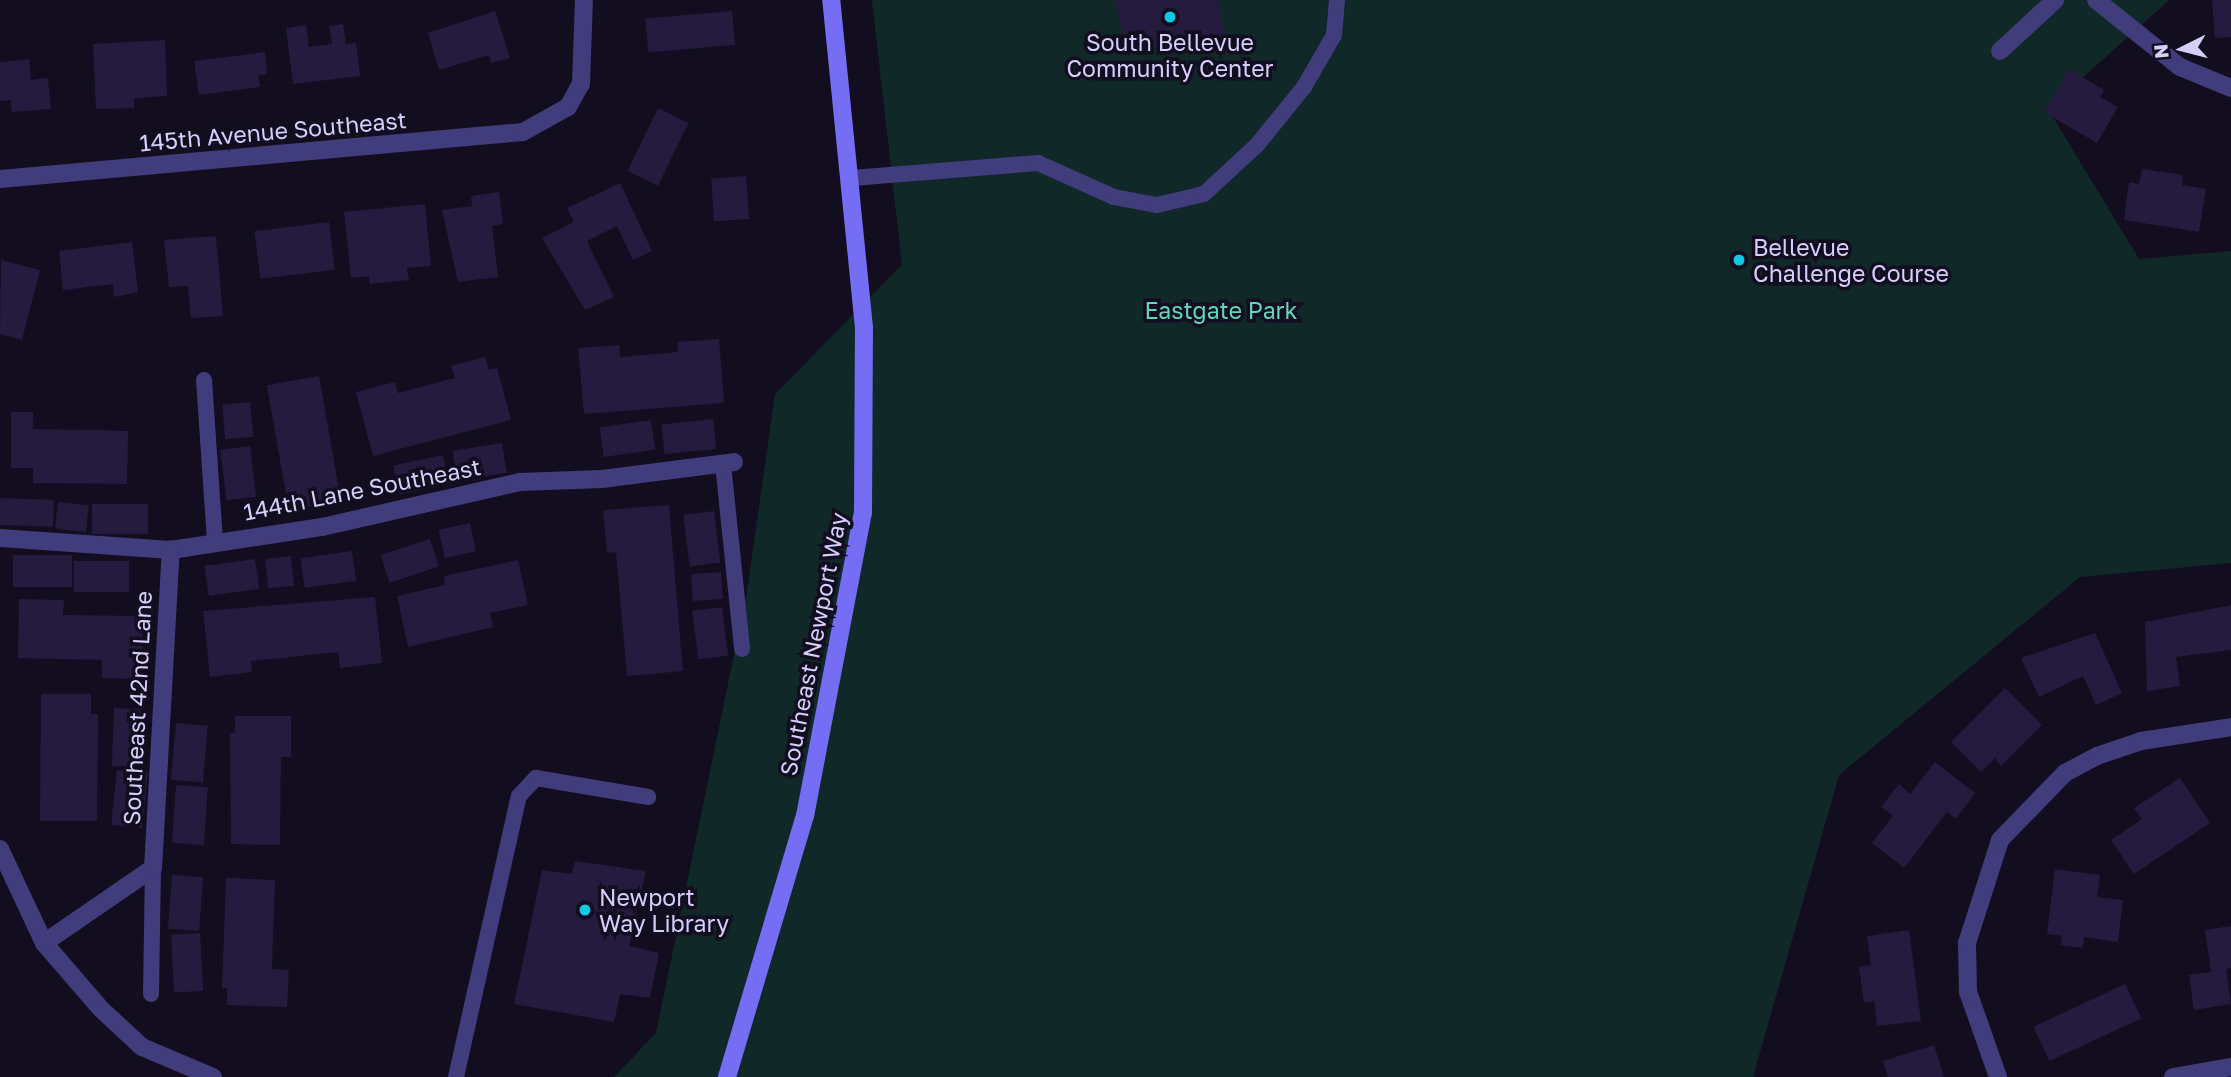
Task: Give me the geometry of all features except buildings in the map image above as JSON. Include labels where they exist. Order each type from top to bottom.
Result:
[{"type":"main road","name":"Southeast Newport Way","points":[[727,1077],[805,816],[861,526],[867,428],[852,178],[831,0]]},
{"type":"street","name":"145th Avenue Southeast","points":[[0,179],[496,136],[547,122],[568,107],[581,84],[584,0]]},
{"type":"street","points":[[2000,51],[2056,0]]},
{"type":"street","points":[[2096,0],[2180,67],[2231,88]]},
{"type":"street","name":"144th Lane Southeast","points":[[0,538],[171,550],[322,527],[520,482],[602,480],[728,463]]},
{"type":"street","name":"Southeast 42nd Lane","points":[[153,868],[171,550]]},
{"type":"street","points":[[1998,1077],[1973,1014],[1967,943],[2000,841],[2065,773],[2097,756],[2141,741],[2231,727]]},
{"type":"street","points":[[0,849],[44,943],[142,1047],[213,1077]]},
{"type":"street","points":[[44,943],[153,868]]},
{"type":"street","points":[[2173,1077],[2231,1067]]},
{"type":"lane","points":[[852,178],[1038,163],[1114,197],[1157,205],[1204,194],[1257,145],[1304,87],[1334,35],[1337,0]]},
{"type":"lane","points":[[204,380],[215,543]]},
{"type":"lane","points":[[728,463],[742,649]]},
{"type":"lane","points":[[456,1077],[519,796],[536,778],[648,797]]},
{"type":"lane","name":"Southeast 42nd Lane","points":[[151,994],[153,868]]},
{"type":"green space","name":"Eastgate Park","points":[[872,0],[2169,0],[2048,109],[2139,259],[2231,251],[2231,563],[2080,577],[1839,775],[1753,1077],[614,1077],[656,1033],[747,592],[775,394],[902,265]]},
{"type":"place","name":"South Bellevue Community Center","points":[[1170,17]]},
{"type":"place","name":"Bellevue Challenge Course","points":[[1739,260]]},
{"type":"place","name":"Newport Way Library","points":[[585,910]]}]
